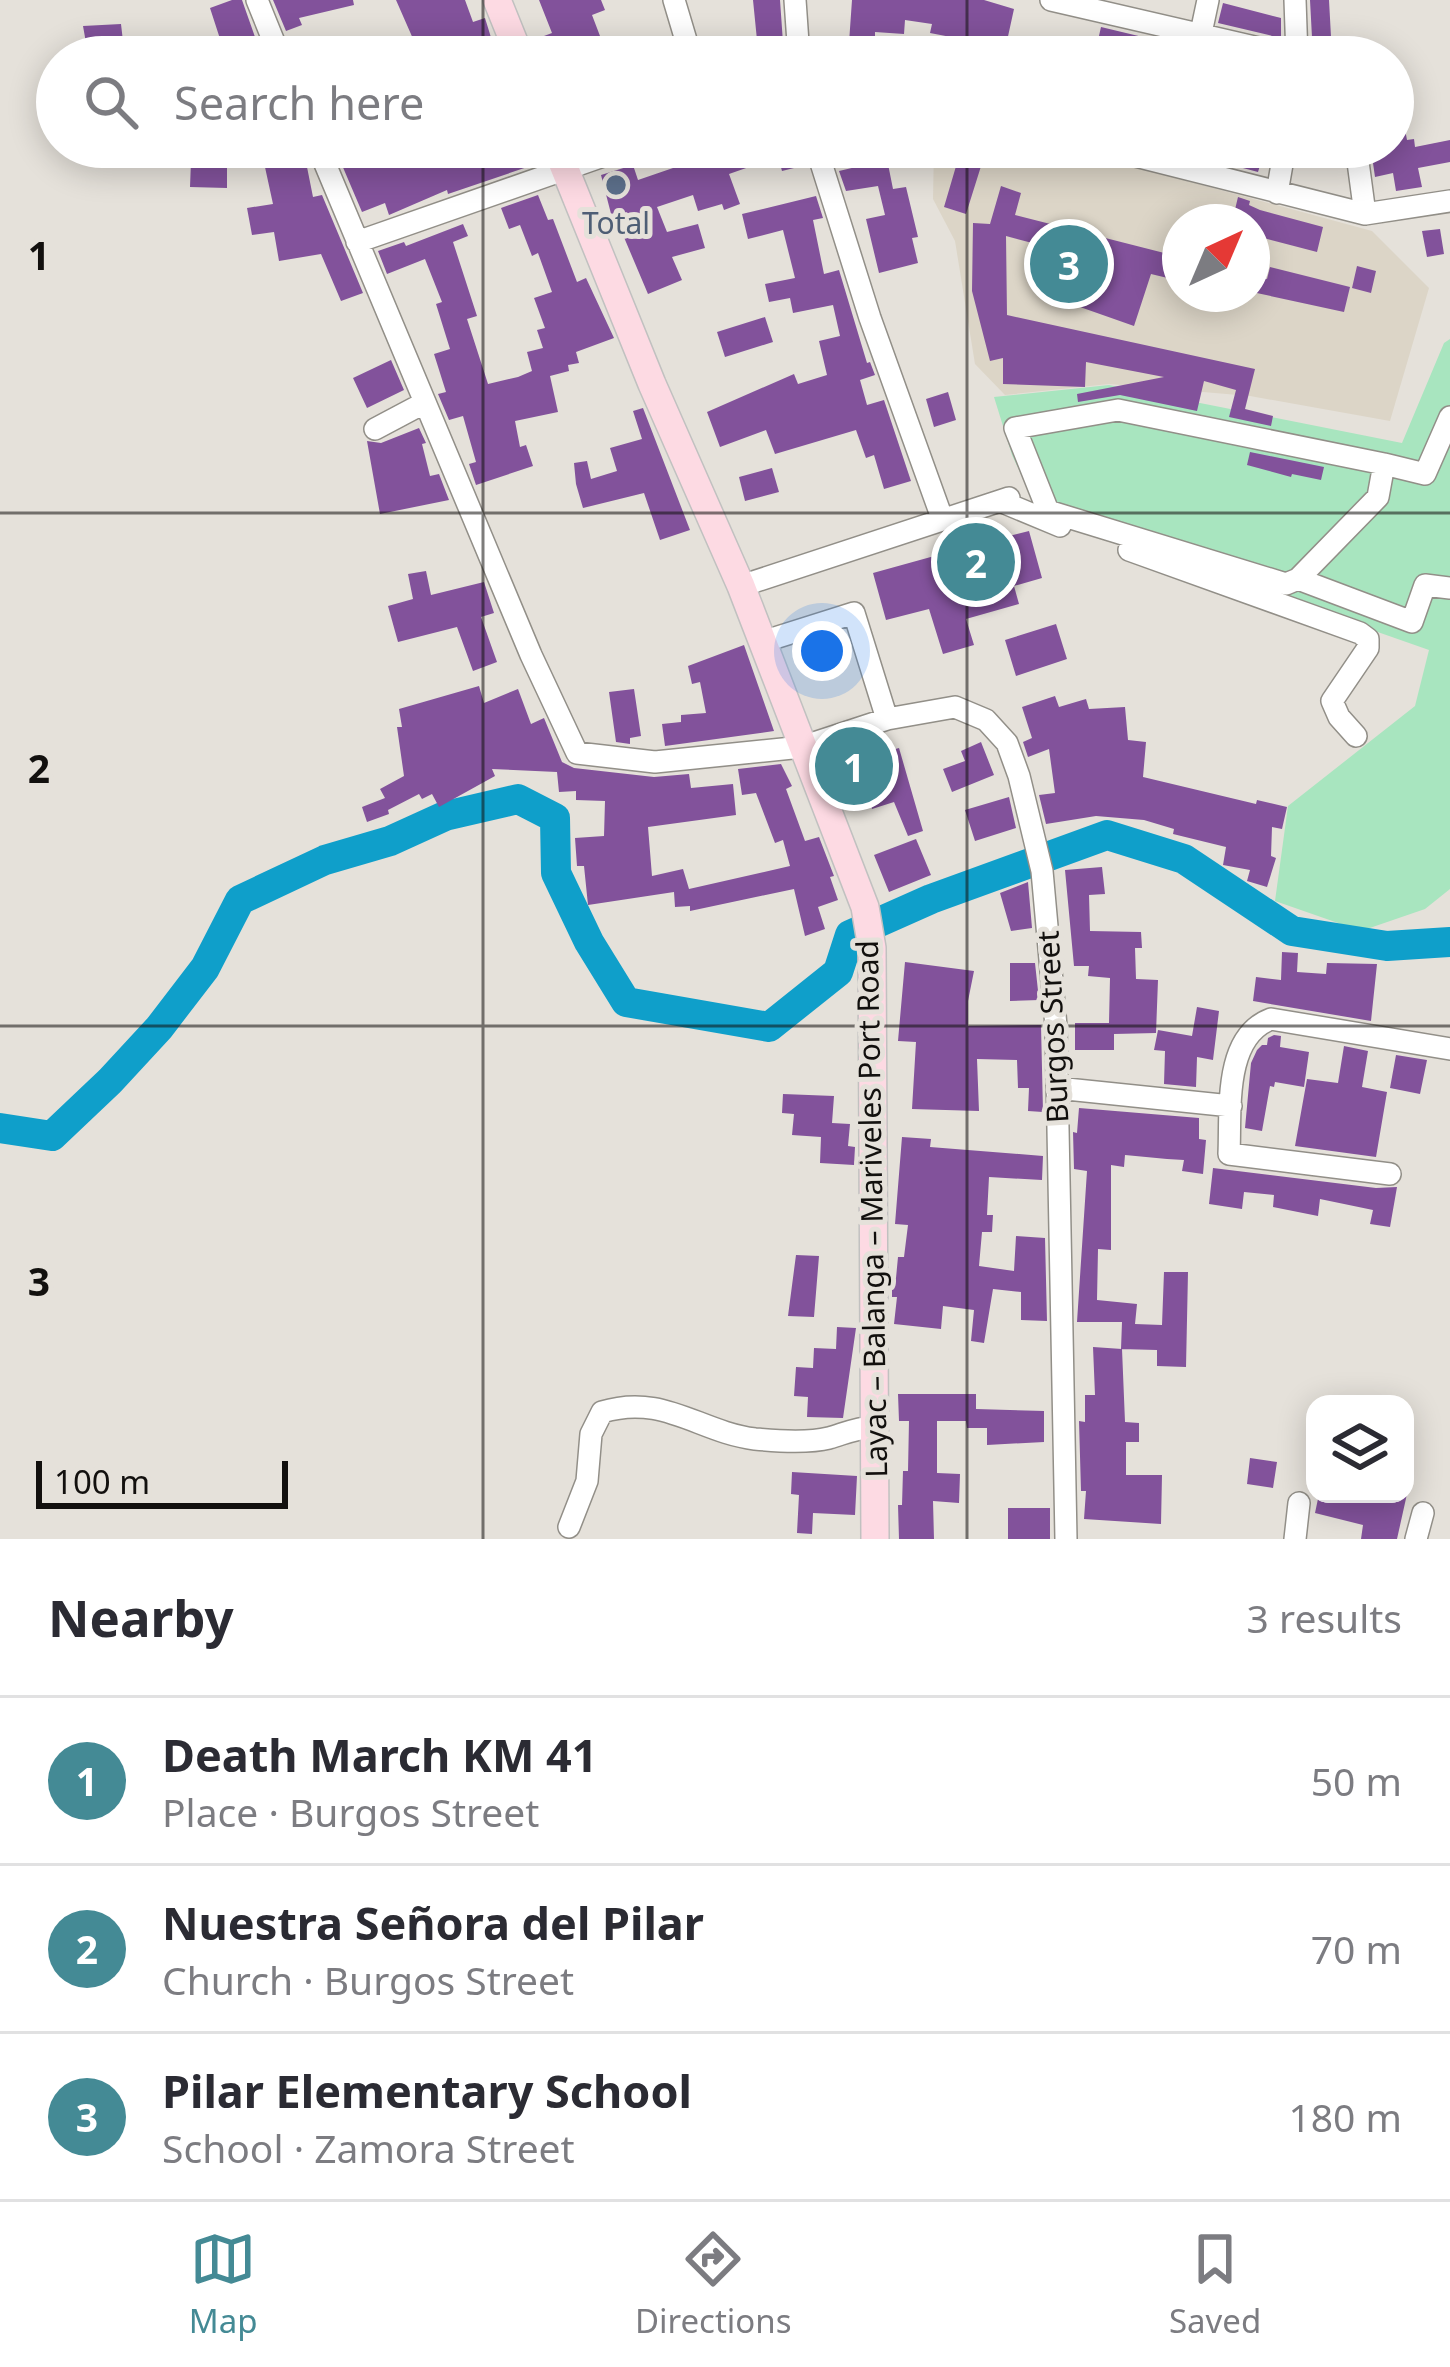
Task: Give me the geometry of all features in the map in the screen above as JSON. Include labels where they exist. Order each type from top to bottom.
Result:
[{"type":"main road","points":[[496,0],[511,36]]},
{"type":"main road","name":"Layac – Balanga – Mariveles Port Road","points":[[564,168],[741,586],[865,908],[872,948],[874,1539]]},
{"type":"street","points":[[257,0],[272,36]]},
{"type":"street","points":[[674,0],[685,36]]},
{"type":"street","points":[[795,0],[798,36]]},
{"type":"street","points":[[1051,0],[1130,8],[1213,36]]},
{"type":"street","points":[[1201,33],[1208,0]]},
{"type":"street","points":[[1294,0],[1296,36]]},
{"type":"street","points":[[326,168],[424,403],[375,429]]},
{"type":"street","points":[[357,242],[536,168]]},
{"type":"street","points":[[823,168],[942,518]]},
{"type":"street","points":[[1181,168],[1365,214],[1450,201]]},
{"type":"street","points":[[1277,193],[1281,168]]},
{"type":"street","points":[[1359,168],[1365,214]]},
{"type":"street","name":"Burgos Street","points":[[424,403],[578,753],[655,762],[802,747],[887,719],[955,706],[986,720],[1007,743],[1042,871],[1056,1026],[1066,1539]]},
{"type":"street","points":[[1356,736],[1339,717],[1332,700],[1368,648],[1368,639],[1289,589],[1048,511],[1015,428],[1118,410],[1425,474],[1450,417]]},
{"type":"street","points":[[1289,589],[1378,497],[1384,464]]},
{"type":"street","points":[[741,586],[1039,489]]},
{"type":"street","points":[[1000,501],[1047,522],[1412,622],[1425,585],[1450,588]]},
{"type":"street","points":[[763,642],[854,613],[887,719]]},
{"type":"street","points":[[1390,1174],[1228,1154],[1239,1045],[1255,1025],[1270,1019],[1450,1049]]},
{"type":"street","points":[[1057,1088],[1231,1106]]},
{"type":"street","points":[[569,1527],[587,1481],[591,1434],[602,1412],[656,1407],[752,1438],[827,1438],[850,1428],[874,1427]]},
{"type":"street","points":[[1295,1539],[1299,1503]]},
{"type":"street","points":[[1416,1539],[1423,1513]]},
{"type":"shaded area","points":[[934,168],[1140,168],[1372,231],[1429,288],[1390,421],[1250,396],[1109,384],[1005,395],[975,364],[955,241],[933,199]]},
{"type":"green space","points":[[1450,339],[1450,889],[1425,909],[1361,931],[1275,901],[1288,806],[1415,706],[1429,650],[1039,513],[1012,455],[994,397],[1109,385],[1402,443],[1444,343]]},
{"type":"building","points":[[242,0],[255,36],[219,36],[210,8]]},
{"type":"building","points":[[273,0],[353,0],[354,5],[299,18],[302,25],[286,31]]},
{"type":"building","points":[[396,0],[465,0],[473,22],[485,18],[491,36],[412,36]]},
{"type":"building","points":[[539,0],[601,0],[605,10],[592,15],[600,36],[544,36],[552,33]]},
{"type":"building","points":[[753,0],[780,0],[783,36],[757,36]]},
{"type":"building","points":[[852,0],[984,0],[1014,9],[1008,36],[946,36],[930,33],[932,24],[905,20],[904,34],[849,36]]},
{"type":"building","points":[[1310,0],[1329,0],[1331,36],[1312,36]]},
{"type":"building","points":[[1223,3],[1281,18],[1281,36],[1273,36],[1218,23]]},
{"type":"building","points":[[121,24],[122,36],[85,36],[83,26]]},
{"type":"building","points":[[1101,27],[1138,36],[1099,36]]},
{"type":"building","points":[[1414,139],[1415,147],[1450,140],[1450,162],[1418,168],[1422,187],[1396,191],[1393,173],[1375,177],[1374,168],[1414,168]]},
{"type":"building","points":[[191,168],[227,168],[227,188],[190,187]]},
{"type":"building","points":[[265,168],[307,168],[313,197],[322,195],[363,293],[341,301],[321,254],[279,261],[274,232],[252,235],[247,208],[273,204]]},
{"type":"building","points":[[343,168],[524,168],[448,194],[447,190],[389,215],[385,203],[362,212]]},
{"type":"building","points":[[634,168],[638,180],[673,168],[746,168],[729,174],[740,204],[698,211],[693,195],[657,207],[667,232],[698,224],[705,248],[672,257],[682,280],[648,294],[623,235],[617,237],[601,175]]},
{"type":"building","points":[[889,168],[893,189],[906,187],[918,237],[912,238],[918,263],[879,273],[866,219],[885,215],[878,186],[846,191],[839,171]]},
{"type":"building","points":[[955,168],[980,168],[966,214],[944,207]]},
{"type":"building","points":[[1001,186],[1021,193],[1015,215],[1162,252],[1162,277],[1151,274],[1134,326],[1063,301],[1078,255],[1006,236],[1007,315],[1255,369],[1245,409],[1273,416],[1271,426],[1229,417],[1236,390],[1204,381],[1197,411],[1120,395],[1078,402],[1077,394],[1164,377],[1086,362],[1085,387],[1003,384],[1003,358],[990,361],[972,291],[973,223],[990,224]]},
{"type":"building","points":[[538,195],[548,220],[553,219],[577,282],[586,278],[614,338],[576,352],[579,363],[550,376],[558,412],[515,421],[520,447],[526,445],[533,466],[476,485],[469,464],[476,462],[463,416],[449,420],[438,394],[446,392],[434,354],[450,349],[436,304],[442,302],[425,259],[387,274],[378,251],[404,242],[406,246],[463,224],[468,236],[453,242],[477,316],[467,319],[488,384],[518,377],[532,371],[527,352],[543,348],[537,330],[545,328],[534,298],[552,292],[538,253],[532,256],[520,225],[509,229],[501,208]]},
{"type":"building","points":[[816,196],[823,218],[813,220],[824,274],[839,270],[867,363],[875,375],[860,380],[867,405],[884,400],[911,481],[884,489],[874,455],[866,458],[856,430],[775,454],[766,430],[720,447],[707,412],[794,374],[798,384],[827,375],[819,341],[840,336],[833,305],[793,313],[790,298],[769,302],[765,284],[795,278],[783,230],[748,239],[742,214]]},
{"type":"building","points":[[1270,213],[1323,227],[1317,252],[1270,240]]},
{"type":"building","points":[[1440,229],[1444,254],[1427,257],[1422,231]]},
{"type":"building","points":[[1357,266],[1376,271],[1371,293],[1352,288]]},
{"type":"building","points":[[1270,267],[1350,287],[1344,312],[1270,296]]},
{"type":"building","points":[[765,317],[773,342],[725,357],[717,332]]},
{"type":"building","points":[[391,360],[404,390],[367,408],[353,378]]},
{"type":"building","points":[[948,392],[956,420],[934,427],[926,399]]},
{"type":"building","points":[[643,408],[690,530],[660,540],[644,493],[583,508],[576,484],[574,463],[587,461],[591,479],[617,471],[610,448],[642,439],[633,411]]},
{"type":"building","points":[[419,428],[430,476],[439,474],[449,500],[380,514],[367,441],[381,443]]},
{"type":"building","points":[[1250,452],[1324,467],[1321,480],[1247,465]]},
{"type":"building","points":[[772,468],[779,492],[745,501],[739,477]]},
{"type":"building","points":[[997,522],[1001,538],[1029,531],[1042,578],[1014,586],[1019,604],[966,619],[974,645],[943,654],[929,609],[886,620],[873,573],[956,550],[952,534]]},
{"type":"building","points":[[426,571],[431,595],[484,582],[494,613],[481,617],[497,662],[473,671],[457,627],[398,642],[388,606],[413,599],[408,574]]},
{"type":"building","points":[[1056,624],[1067,659],[1016,676],[1005,640]]},
{"type":"building","points":[[744,645],[774,731],[665,746],[662,724],[681,722],[681,715],[706,713],[700,682],[692,684],[688,666]]},
{"type":"building","points":[[479,686],[484,703],[518,689],[531,724],[544,718],[562,762],[574,768],[654,777],[689,774],[691,788],[733,784],[736,815],[648,827],[652,876],[683,869],[689,889],[790,866],[783,840],[775,843],[756,793],[742,795],[738,769],[781,764],[792,786],[786,789],[805,841],[819,837],[834,876],[830,877],[838,900],[818,907],[825,929],[805,936],[794,889],[690,911],[690,906],[675,907],[674,892],[588,905],[575,838],[604,836],[605,801],[576,800],[576,791],[559,792],[557,772],[492,769],[495,776],[439,807],[432,794],[422,799],[419,794],[367,822],[362,807],[385,798],[380,789],[404,776],[399,709]]},
{"type":"building","points":[[634,689],[641,736],[630,738],[630,744],[616,742],[609,692]]},
{"type":"building","points":[[1055,696],[1059,707],[1086,699],[1089,709],[1125,707],[1128,740],[1146,742],[1143,777],[1287,807],[1282,829],[1272,827],[1271,856],[1276,858],[1267,887],[1247,881],[1250,870],[1223,865],[1226,847],[1173,834],[1174,829],[1144,820],[1096,816],[1046,824],[1039,795],[1055,793],[1049,749],[1028,757],[1023,742],[1032,738],[1022,707]]},
{"type":"building","points":[[981,742],[994,775],[952,792],[943,769],[965,761],[961,751]]},
{"type":"building","points":[[899,748],[923,831],[908,836],[894,802],[872,809],[859,759]]},
{"type":"building","points":[[1009,797],[1016,828],[975,841],[965,810]]},
{"type":"building","points":[[916,839],[931,875],[889,892],[874,855]]},
{"type":"building","points":[[1102,867],[1105,894],[1089,895],[1090,931],[1141,932],[1142,948],[1135,948],[1136,979],[1158,980],[1156,1033],[1114,1034],[1114,1050],[1075,1050],[1075,1023],[1109,1023],[1110,978],[1088,976],[1089,966],[1074,966],[1065,870]]},
{"type":"building","points":[[1028,882],[1032,928],[1011,931],[1000,893]]},
{"type":"building","points":[[1282,952],[1298,953],[1297,972],[1326,974],[1327,963],[1377,964],[1371,1021],[1253,1001],[1256,977],[1281,980]]},
{"type":"building","points":[[905,962],[974,971],[968,1026],[1041,1025],[1043,1112],[1028,1111],[1029,1088],[1018,1088],[1017,1060],[977,1059],[979,1111],[912,1109],[916,1042],[898,1041]]},
{"type":"building","points":[[1010,963],[1035,963],[1039,1000],[1010,1001]]},
{"type":"building","points":[[1197,1007],[1219,1011],[1213,1060],[1197,1057],[1196,1087],[1164,1084],[1165,1051],[1154,1050],[1158,1030],[1192,1036]]},
{"type":"building","points":[[1274,1035],[1281,1036],[1280,1047],[1309,1052],[1304,1087],[1275,1082],[1270,1086],[1262,1131],[1245,1128],[1251,1063],[1257,1050]]},
{"type":"building","points":[[1344,1046],[1368,1051],[1362,1087],[1387,1092],[1376,1157],[1295,1146],[1307,1079],[1338,1083]]},
{"type":"building","points":[[1396,1055],[1427,1060],[1420,1094],[1390,1088]]},
{"type":"building","points":[[783,1094],[834,1096],[832,1123],[850,1124],[848,1146],[855,1147],[854,1165],[820,1163],[821,1137],[792,1135],[794,1114],[782,1113]]},
{"type":"building","points":[[1079,1108],[1199,1118],[1199,1139],[1206,1140],[1203,1174],[1182,1171],[1184,1160],[1125,1155],[1124,1167],[1111,1165],[1111,1250],[1098,1249],[1097,1300],[1137,1304],[1135,1324],[1162,1325],[1164,1272],[1188,1272],[1186,1367],[1157,1366],[1157,1350],[1121,1349],[1122,1322],[1077,1322],[1087,1171],[1074,1169],[1073,1132],[1077,1133]]},
{"type":"building","points":[[902,1137],[931,1139],[930,1147],[1043,1156],[1042,1180],[989,1177],[987,1215],[993,1215],[992,1232],[982,1232],[979,1266],[1014,1271],[1016,1236],[1045,1238],[1047,1321],[1021,1320],[1021,1292],[993,1289],[984,1343],[971,1341],[974,1310],[943,1306],[941,1329],[894,1324],[897,1297],[892,1297],[892,1278],[896,1278],[898,1257],[904,1257],[908,1225],[895,1224]]},
{"type":"building","points":[[1213,1168],[1397,1187],[1390,1227],[1370,1224],[1373,1210],[1320,1199],[1318,1216],[1273,1207],[1274,1195],[1244,1192],[1242,1209],[1209,1204]]},
{"type":"building","points":[[796,1255],[819,1256],[814,1317],[788,1316]]},
{"type":"building","points":[[837,1327],[856,1328],[843,1418],[807,1417],[808,1397],[794,1396],[796,1367],[813,1368],[814,1348],[836,1349]]},
{"type":"building","points":[[1093,1347],[1122,1349],[1125,1422],[1139,1423],[1139,1442],[1126,1442],[1126,1475],[1162,1475],[1161,1524],[1084,1519],[1079,1421],[1085,1422],[1085,1395],[1095,1395]]},
{"type":"building","points":[[898,1394],[976,1394],[976,1409],[1044,1411],[1044,1442],[987,1445],[987,1428],[967,1428],[966,1421],[937,1421],[937,1473],[960,1474],[959,1503],[933,1501],[934,1539],[899,1539],[898,1505],[902,1505],[903,1471],[908,1471],[909,1421],[899,1421]]},
{"type":"building","points":[[1250,1458],[1277,1462],[1273,1488],[1247,1484]]},
{"type":"building","points":[[792,1472],[857,1476],[855,1515],[813,1513],[812,1534],[797,1533],[799,1495],[791,1494]]},
{"type":"building","points":[[1317,1503],[1405,1503],[1397,1539],[1361,1539],[1363,1525],[1315,1513]]},
{"type":"building","points":[[1008,1508],[1050,1508],[1050,1539],[1008,1539]]},
{"type":"waterway","points":[[0,1128],[52,1136],[110,1081],[205,968],[240,900],[325,860],[390,841],[445,816],[518,799],[555,818],[556,873],[589,942],[626,1002],[769,1027],[838,972],[850,935],[931,899],[1107,835],[1184,859],[1292,931],[1387,946],[1450,942]]},
{"type":"place","name":"Total","points":[[616,185]]},
{"type":"place","name":"Pilar Elementary School","points":[[1069,264]]},
{"type":"place","name":"Nuestra Señora del Pilar","points":[[976,562]]},
{"type":"place","name":"Death March KM 41","points":[[854,766]]}]
